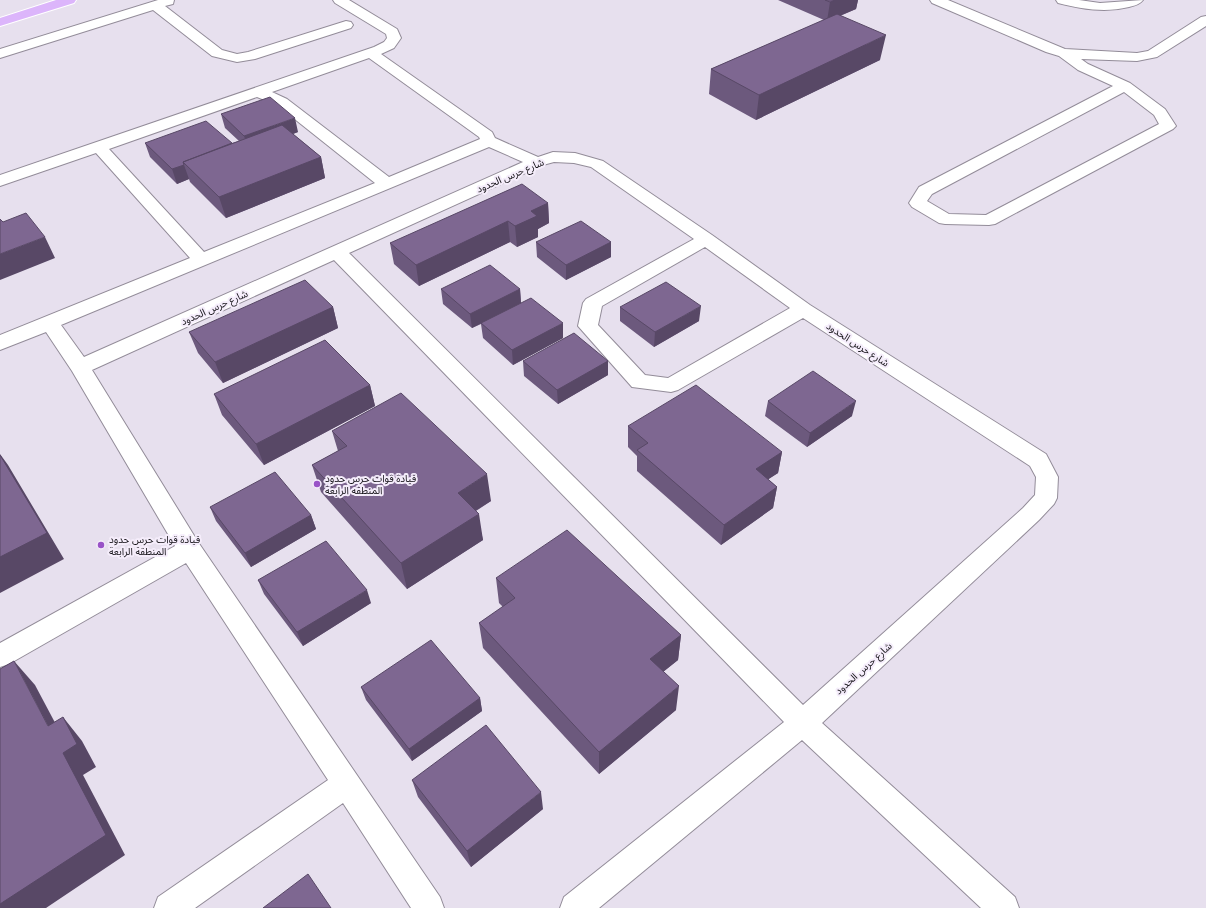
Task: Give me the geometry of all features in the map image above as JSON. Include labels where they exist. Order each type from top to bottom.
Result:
[{"type":"highway","points":[[0,22],[69,0]]},
{"type":"street","points":[[0,54],[170,0]]},
{"type":"street","points":[[0,181],[371,53],[389,45],[394,38],[392,32],[340,0]]},
{"type":"street","points":[[937,0],[1051,49],[1064,53],[1116,57],[1137,57],[1152,54],[1206,20]]},
{"type":"street","points":[[1063,0],[1082,5],[1103,7],[1121,6],[1136,0]]},
{"type":"street","points":[[155,5],[217,53],[237,58],[262,53],[346,25]]},
{"type":"street","points":[[371,53],[486,135],[488,141],[537,162]]},
{"type":"street","points":[[1064,53],[1083,67],[1125,86],[1160,112],[1168,126],[989,220],[945,219],[918,203],[925,191],[1125,86]]},
{"type":"street","points":[[256,92],[282,102],[387,184]]},
{"type":"street","points":[[0,343],[480,146],[488,141]]},
{"type":"street","points":[[99,147],[201,260]]},
{"type":"street","name":"شارع حرس الحدود","points":[[80,367],[537,162],[553,157],[568,157],[597,164],[803,308],[1038,460],[1047,478],[1046,498],[1031,514],[803,723],[575,908]]},
{"type":"street","points":[[706,239],[593,303],[588,326],[639,382],[671,385],[803,308]]},
{"type":"street","points":[[337,252],[803,723],[1004,908]]},
{"type":"street","points":[[50,323],[80,367],[190,549],[429,908]]},
{"type":"street","points":[[0,656],[190,549]]},
{"type":"street","points":[[169,908],[346,784]]},
{"type":"building","points":[[837,14],[886,35],[759,95],[711,69]]},
{"type":"building","points":[[270,97],[295,118],[244,136],[221,114]]},
{"type":"building","points":[[206,121],[232,143],[183,162],[184,165],[172,169],[145,143]]},
{"type":"building","points":[[282,125],[321,157],[219,197],[183,162]]},
{"type":"building","points":[[522,184],[548,203],[531,211],[537,216],[515,226],[508,221],[416,265],[390,243]]},
{"type":"building","points":[[26,213],[45,237],[0,254],[0,219],[3,222]]},
{"type":"building","points":[[581,221],[611,242],[566,265],[536,242]]},
{"type":"building","points":[[490,265],[520,289],[470,314],[441,289]]},
{"type":"building","points":[[305,280],[333,307],[215,362],[189,332]]},
{"type":"building","points":[[666,282],[701,306],[655,332],[620,307]]},
{"type":"building","points":[[531,298],[563,323],[512,350],[481,323]]},
{"type":"building","points":[[574,333],[608,361],[557,390],[523,361]]},
{"type":"building","points":[[325,340],[370,385],[256,444],[214,394]]},
{"type":"building","points":[[813,371],[856,401],[810,433],[768,401]]},
{"type":"building","points":[[696,385],[782,452],[756,469],[777,487],[724,525],[637,450],[648,443],[628,426]]},
{"type":"building","points":[[401,393],[487,474],[458,493],[479,514],[401,563],[312,465],[347,446],[332,431]]},
{"type":"building","points":[[0,455],[47,533],[0,557]]},
{"type":"building","points":[[275,472],[311,515],[245,553],[210,507]]},
{"type":"building","points":[[567,530],[681,635],[650,659],[679,686],[599,752],[479,623],[515,598],[496,578]]},
{"type":"building","points":[[326,541],[367,590],[297,632],[258,580]]},
{"type":"building","points":[[431,640],[480,698],[409,749],[361,687]]},
{"type":"building","points":[[14,661],[48,726],[63,717],[77,744],[63,753],[106,835],[0,904],[0,669]]},
{"type":"building","points":[[486,725],[541,792],[467,851],[412,780]]},
{"type":"building","points":[[308,874],[331,908],[263,908]]},
{"type":"place","name":"قيادة قوات حرس حدود المنطقه الرابعة","points":[[317,484]]},
{"type":"place","name":"قيادة قوات حرس حدود المنطقة الرابعة","points":[[101,545]]}]
